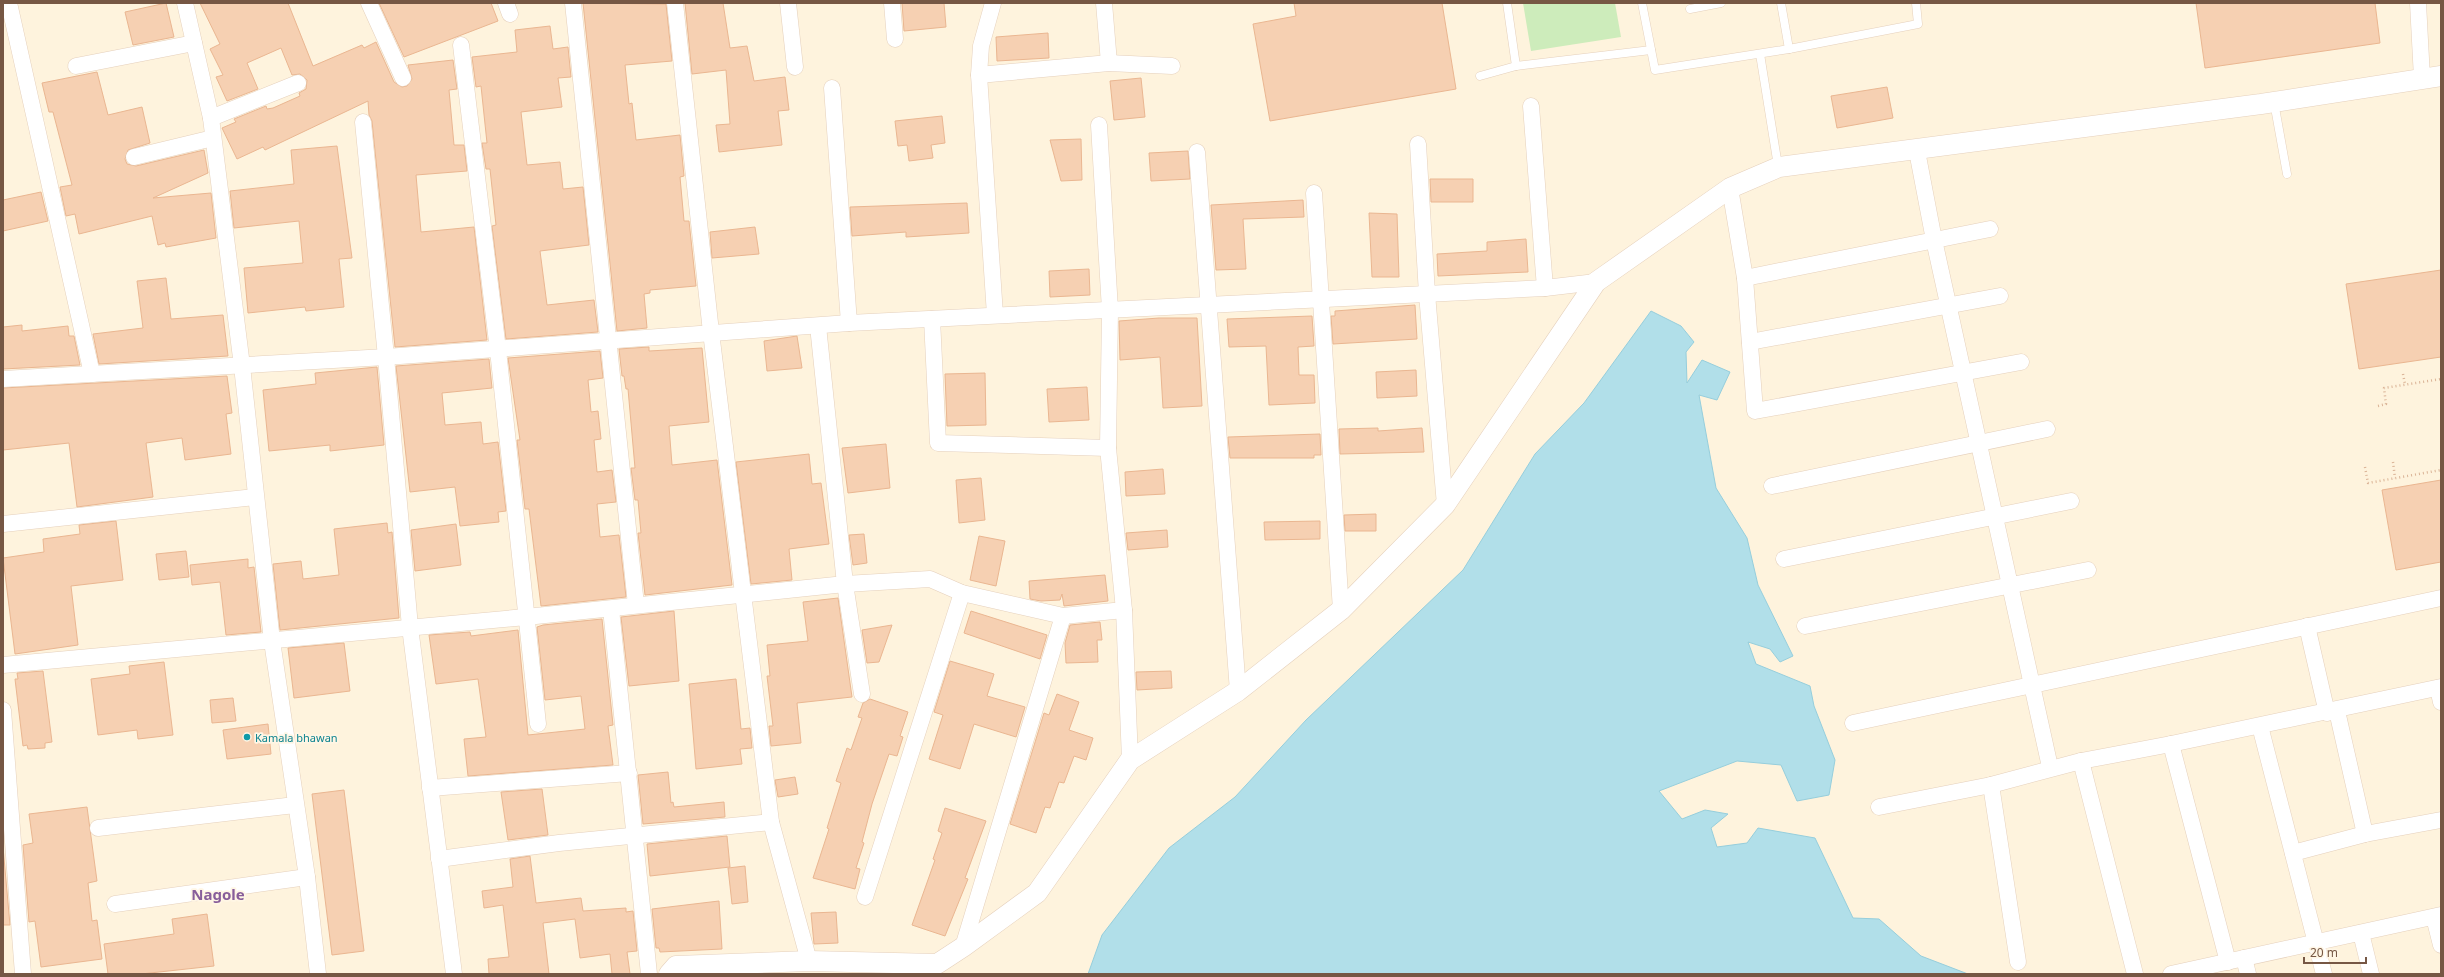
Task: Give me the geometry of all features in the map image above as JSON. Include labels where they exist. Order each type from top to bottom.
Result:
[{"type":"street","points":[[9,3],[92,374]]},
{"type":"street","points":[[184,3],[211,118],[242,366],[255,497],[272,641],[295,805],[307,877],[318,974]]},
{"type":"street","points":[[369,3],[403,78]]},
{"type":"street","points":[[573,3],[636,605]]},
{"type":"street","points":[[675,3],[711,332],[745,596],[771,822],[815,966]]},
{"type":"street","points":[[788,3],[794,67]]},
{"type":"street","points":[[892,3],[895,39]]},
{"type":"street","points":[[993,3],[981,46],[980,75],[995,315]]},
{"type":"street","points":[[1104,3],[1109,63]]},
{"type":"street","points":[[669,974],[676,966],[937,964],[1037,893],[1130,760],[1238,691],[1341,610],[1445,505],[1596,282],[1730,188],[1779,167],[1918,151],[2274,102],[2432,77],[2418,3]]},
{"type":"street","points":[[76,66],[194,43]]},
{"type":"street","points":[[461,45],[498,350],[538,724]]},
{"type":"street","points":[[980,75],[1109,63],[1172,66]]},
{"type":"street","points":[[211,118],[298,83]]},
{"type":"street","points":[[832,88],[849,323]]},
{"type":"street","points":[[1531,106],[1545,288]]},
{"type":"street","points":[[363,122],[410,627],[454,974]]},
{"type":"street","points":[[1099,125],[1110,310],[1108,448],[1124,610],[1130,760]]},
{"type":"street","points":[[134,157],[213,138]]},
{"type":"street","points":[[1418,144],[1428,294],[1445,505]]},
{"type":"street","points":[[1918,151],[1934,240],[1948,306],[2050,767]]},
{"type":"street","points":[[1197,152],[1210,306],[1238,691]]},
{"type":"street","points":[[1730,188],[1745,278],[1755,411],[2021,362]]},
{"type":"street","points":[[1314,193],[1341,610]]},
{"type":"street","points":[[1745,278],[1990,229]]},
{"type":"street","points":[[3,379],[498,350],[711,332],[849,323],[1545,288],[1596,282]]},
{"type":"street","points":[[1750,342],[2000,296]]},
{"type":"street","points":[[932,319],[938,443],[1108,448]]},
{"type":"street","points":[[818,326],[846,584],[862,694]]},
{"type":"street","points":[[1772,486],[2048,429]]},
{"type":"street","points":[[3,524],[255,497]]},
{"type":"street","points":[[1784,559],[2071,501]]},
{"type":"street","points":[[1805,626],[2088,570]]},
{"type":"street","points":[[3,665],[745,596],[846,584],[930,579],[962,593],[1064,616],[1124,610]]},
{"type":"street","points":[[865,897],[962,593]]},
{"type":"street","points":[[1853,723],[2441,598]]},
{"type":"street","points":[[610,608],[629,772],[649,974]]},
{"type":"street","points":[[963,947],[1064,616]]},
{"type":"street","points":[[2307,626],[2365,834]]},
{"type":"street","points":[[1879,807],[1991,785],[2050,767],[2440,692]]},
{"type":"street","points":[[3,710],[23,974]]},
{"type":"street","points":[[2260,726],[2324,974]]},
{"type":"street","points":[[2171,744],[2228,962]]},
{"type":"street","points":[[2081,761],[2135,974]]},
{"type":"street","points":[[430,788],[629,772]]},
{"type":"street","points":[[1991,785],[2018,962]]},
{"type":"street","points":[[98,828],[295,805]]},
{"type":"street","points":[[2293,853],[2365,834],[2441,820]]},
{"type":"street","points":[[439,859],[635,835],[771,822]]},
{"type":"street","points":[[115,904],[307,877]]},
{"type":"street","points":[[2171,974],[2438,916],[2441,945]]},
{"type":"street","points":[[2361,933],[2371,974]]},
{"type":"street","points":[[2244,958],[2248,974]]},
{"type":"lane","points":[[1506,3],[1516,66]]},
{"type":"lane","points":[[1642,3],[1655,70],[1789,49],[1918,24],[1916,3]]},
{"type":"lane","points":[[1690,9],[1721,3]]},
{"type":"lane","points":[[1781,3],[1789,49]]},
{"type":"lane","points":[[1480,76],[1516,66],[1651,50]]},
{"type":"lane","points":[[1760,54],[1779,167]]},
{"type":"lane","points":[[2274,102],[2287,174]]},
{"type":"path","points":[[2403,374],[2405,384]]},
{"type":"path","points":[[2378,406],[2386,404],[2384,388],[2441,378]]},
{"type":"path","points":[[2393,462],[2395,478]]},
{"type":"path","points":[[2365,467],[2368,484],[2441,470]]},
{"type":"green space","points":[[1523,3],[1615,3],[1621,37],[1531,51]]},
{"type":"water","points":[[1651,311],[1681,326],[1694,342],[1686,352],[1687,383],[1702,360],[1730,372],[1717,400],[1699,395],[1716,488],[1747,538],[1758,585],[1793,656],[1780,662],[1770,649],[1748,642],[1756,664],[1810,686],[1814,706],[1835,760],[1829,795],[1797,801],[1781,765],[1737,761],[1659,791],[1682,819],[1705,810],[1728,814],[1711,828],[1717,847],[1747,843],[1758,828],[1815,838],[1853,918],[1879,919],[1921,956],[1968,974],[1088,974],[1102,935],[1169,848],[1235,797],[1306,720],[1463,570],[1535,454],[1584,403]]},
{"type":"building","points":[[166,3],[174,37],[133,45],[125,12]]},
{"type":"building","points":[[200,3],[288,3],[313,66],[362,45],[364,48],[376,42],[394,82],[402,87],[407,86],[412,79],[408,65],[453,60],[457,89],[449,90],[454,145],[464,145],[467,171],[416,175],[421,232],[474,227],[487,340],[395,347],[372,121],[369,115],[368,101],[265,150],[263,147],[237,159],[222,128],[236,122],[234,119],[266,106],[267,109],[273,108],[300,96],[299,93],[306,89],[307,80],[300,74],[292,75],[281,48],[247,63],[258,89],[227,101],[216,77],[223,75],[210,49],[220,44]]},
{"type":"building","points":[[379,3],[491,3],[498,21],[404,57]]},
{"type":"building","points":[[583,3],[666,4],[672,61],[625,65],[629,104],[632,103],[636,140],[680,135],[684,176],[680,177],[684,221],[689,221],[696,286],[650,290],[650,293],[644,294],[647,328],[617,331]]},
{"type":"building","points":[[685,3],[723,3],[730,48],[747,46],[754,81],[785,77],[789,110],[778,111],[782,145],[719,152],[716,125],[730,124],[726,70],[692,74]]},
{"type":"building","points":[[902,3],[944,3],[946,27],[904,31]]},
{"type":"building","points":[[1294,3],[1442,3],[1456,89],[1270,121],[1253,24],[1296,16]]},
{"type":"building","points":[[2196,3],[2375,3],[2380,43],[2205,68]]},
{"type":"building","points":[[550,26],[553,49],[568,47],[571,77],[558,78],[562,107],[521,112],[527,165],[560,162],[563,189],[583,187],[589,245],[540,251],[547,305],[594,300],[598,332],[506,339],[492,226],[496,225],[490,169],[486,169],[482,143],[487,143],[481,86],[476,87],[472,57],[517,52],[515,30]]},
{"type":"building","points":[[1048,33],[1049,58],[997,61],[996,37]]},
{"type":"building","points":[[97,72],[108,115],[142,107],[150,143],[128,150],[125,159],[127,164],[136,166],[204,150],[208,173],[153,198],[211,193],[216,238],[166,247],[165,243],[158,245],[152,216],[79,234],[75,214],[66,216],[60,187],[72,185],[53,112],[49,112],[42,83]]},
{"type":"building","points":[[1141,78],[1145,117],[1114,120],[1110,81]]},
{"type":"building","points":[[1887,87],[1893,118],[1837,128],[1831,96]]},
{"type":"building","points":[[942,116],[945,143],[931,145],[933,158],[909,161],[907,145],[898,146],[895,121]]},
{"type":"building","points":[[1081,139],[1082,180],[1061,181],[1050,140]]},
{"type":"building","points":[[337,146],[352,258],[339,259],[344,307],[306,311],[305,307],[248,313],[244,268],[303,263],[299,221],[234,228],[230,191],[294,184],[291,150]]},
{"type":"building","points":[[1188,151],[1190,179],[1151,181],[1149,153]]},
{"type":"building","points":[[1430,179],[1473,179],[1473,202],[1431,202]]},
{"type":"building","points":[[41,192],[48,221],[3,231],[3,200]]},
{"type":"building","points":[[1303,200],[1304,217],[1243,219],[1246,269],[1216,270],[1211,205]]},
{"type":"building","points":[[967,203],[969,233],[906,237],[906,232],[852,236],[850,207]]},
{"type":"building","points":[[1369,213],[1397,214],[1399,277],[1372,277]]},
{"type":"building","points":[[755,227],[759,254],[712,258],[710,232]]},
{"type":"building","points":[[1526,239],[1528,272],[1438,276],[1437,254],[1487,251],[1487,242]]},
{"type":"building","points":[[1089,269],[1090,295],[1050,297],[1049,271]]},
{"type":"building","points":[[2441,270],[2441,357],[2359,369],[2346,284]]},
{"type":"building","points":[[166,278],[171,319],[223,315],[228,356],[99,364],[93,334],[143,328],[137,281]]},
{"type":"building","points":[[1415,305],[1417,339],[1333,344],[1331,316],[1335,316],[1335,311]]},
{"type":"building","points":[[1312,316],[1314,346],[1298,347],[1299,375],[1314,375],[1315,403],[1269,405],[1266,346],[1229,347],[1227,319]]},
{"type":"building","points":[[1159,318],[1197,318],[1202,406],[1163,408],[1160,357],[1120,360],[1119,321]]},
{"type":"building","points":[[22,325],[22,331],[68,326],[69,336],[74,336],[80,365],[3,369],[3,327]]},
{"type":"building","points":[[797,336],[802,368],[767,371],[764,341]]},
{"type":"building","points":[[649,347],[649,351],[702,348],[709,422],[669,426],[672,465],[717,460],[732,585],[645,595],[638,533],[641,533],[638,500],[635,500],[631,468],[635,468],[628,389],[626,389],[624,376],[622,376],[619,349]]},
{"type":"building","points":[[600,351],[603,378],[588,380],[591,412],[598,411],[601,439],[594,440],[597,472],[612,470],[616,502],[597,504],[600,537],[619,535],[626,597],[541,606],[529,509],[525,509],[517,440],[520,440],[508,358]]},
{"type":"building","points":[[489,359],[492,388],[442,393],[445,425],[481,422],[483,444],[498,442],[506,511],[498,512],[499,522],[460,526],[455,487],[410,492],[396,366]]},
{"type":"building","points":[[377,367],[384,445],[330,451],[330,445],[269,451],[263,390],[316,384],[315,373]]},
{"type":"building","points":[[1416,370],[1417,396],[1377,398],[1376,372]]},
{"type":"building","points":[[985,373],[986,425],[947,426],[945,374]]},
{"type":"building","points":[[227,376],[232,413],[226,414],[231,454],[185,460],[182,438],[146,443],[153,497],[77,507],[69,443],[3,450],[3,388]]},
{"type":"building","points":[[1087,387],[1089,420],[1049,422],[1047,389]]},
{"type":"building","points":[[1378,428],[1378,431],[1422,428],[1424,452],[1340,454],[1339,429]]},
{"type":"building","points":[[1320,434],[1321,455],[1314,455],[1314,458],[1230,458],[1228,437]]},
{"type":"building","points":[[886,444],[890,488],[848,493],[842,448]]},
{"type":"building","points":[[809,454],[812,484],[821,483],[829,544],[789,549],[792,580],[751,584],[736,462]]},
{"type":"building","points":[[1163,469],[1165,494],[1126,496],[1125,472]]},
{"type":"building","points":[[981,478],[985,520],[959,523],[956,480]]},
{"type":"building","points":[[2441,480],[2441,562],[2396,570],[2382,490]]},
{"type":"building","points":[[1376,514],[1376,531],[1345,531],[1344,515]]},
{"type":"building","points":[[116,521],[123,580],[71,586],[78,645],[15,654],[3,558],[44,552],[43,539],[80,534],[79,525]]},
{"type":"building","points":[[1320,521],[1320,539],[1265,540],[1264,522]]},
{"type":"building","points":[[387,523],[388,533],[392,532],[399,618],[280,630],[273,564],[301,561],[303,579],[339,575],[334,529]]},
{"type":"building","points":[[456,524],[461,565],[415,571],[411,530]]},
{"type":"building","points":[[1167,530],[1168,547],[1128,550],[1126,533]]},
{"type":"building","points":[[864,534],[867,563],[853,565],[849,535]]},
{"type":"building","points":[[979,536],[1005,541],[996,586],[970,580]]},
{"type":"building","points":[[186,551],[189,577],[159,580],[156,554]]},
{"type":"building","points":[[248,559],[248,568],[254,567],[261,632],[226,635],[220,582],[192,585],[190,565]]},
{"type":"building","points":[[1105,575],[1108,601],[1064,606],[1062,594],[1060,600],[1041,601],[1030,599],[1029,581]]},
{"type":"building","points":[[838,598],[852,697],[797,703],[801,743],[771,746],[769,726],[773,726],[767,676],[770,676],[767,645],[808,641],[803,602]]},
{"type":"building","points":[[674,611],[679,681],[629,686],[621,617]]},
{"type":"building","points":[[971,611],[1047,635],[1040,659],[964,633]]},
{"type":"building","points":[[602,619],[613,725],[608,726],[613,765],[468,776],[464,739],[486,737],[478,679],[436,684],[429,635],[470,632],[471,636],[518,630],[528,735],[585,729],[581,696],[545,700],[537,627],[543,625]]},
{"type":"building","points":[[1100,622],[1102,640],[1097,640],[1098,662],[1066,663],[1065,643],[1070,625]]},
{"type":"building","points":[[892,625],[879,662],[867,663],[862,630]]},
{"type":"building","points":[[344,643],[350,691],[294,698],[288,648]]},
{"type":"building","points":[[950,661],[994,674],[987,696],[1025,707],[1016,737],[974,724],[960,769],[929,759],[943,715],[934,712]]},
{"type":"building","points":[[164,662],[173,735],[138,739],[137,730],[98,735],[91,679],[130,674],[129,666]]},
{"type":"building","points":[[43,671],[52,742],[45,743],[45,748],[28,749],[27,745],[23,746],[15,679],[18,679],[17,673]]},
{"type":"building","points":[[1171,671],[1172,688],[1137,690],[1136,672]]},
{"type":"building","points":[[736,679],[741,729],[750,728],[752,748],[740,749],[742,764],[696,769],[689,684]]},
{"type":"building","points":[[1057,694],[1079,702],[1069,730],[1093,738],[1086,760],[1074,756],[1064,783],[1059,782],[1050,808],[1045,807],[1036,833],[1010,824],[1044,713],[1049,715]]},
{"type":"building","points":[[233,698],[236,721],[212,723],[210,700]]},
{"type":"building","points":[[870,699],[908,712],[900,736],[903,737],[897,756],[889,754],[872,804],[862,842],[864,843],[856,868],[860,869],[855,889],[813,878],[829,829],[827,828],[841,783],[836,781],[847,748],[851,750],[862,718],[858,717],[863,703]]},
{"type":"building","name":"Kamala bhawan","points":[[268,724],[271,754],[227,759],[223,730]]},
{"type":"building","points":[[668,772],[671,803],[673,802],[674,807],[724,802],[725,817],[643,824],[638,775]]},
{"type":"building","points":[[795,777],[798,794],[778,797],[775,780]]},
{"type":"building","points":[[542,789],[548,835],[508,840],[501,792]]},
{"type":"building","points":[[344,790],[364,951],[332,955],[312,794]]},
{"type":"building","points":[[87,807],[97,881],[88,883],[92,921],[97,920],[102,959],[41,967],[35,921],[29,922],[23,845],[33,843],[29,814]]},
{"type":"building","points":[[945,808],[986,821],[965,878],[968,879],[945,936],[912,925],[935,860],[933,859],[942,833],[938,831]]},
{"type":"building","points":[[727,836],[730,867],[650,876],[647,844]]},
{"type":"building","points":[[3,847],[10,925],[3,925]]},
{"type":"building","points":[[530,856],[536,903],[581,898],[583,911],[626,908],[626,912],[633,911],[637,951],[627,952],[630,974],[612,974],[610,954],[580,958],[575,919],[543,923],[549,974],[489,974],[488,959],[509,957],[503,905],[484,908],[482,891],[513,887],[510,859]]},
{"type":"building","points":[[745,866],[748,902],[732,904],[728,868]]},
{"type":"building","points":[[719,901],[722,949],[660,952],[659,948],[656,948],[652,909]]},
{"type":"building","points":[[836,912],[838,943],[814,944],[811,913]]},
{"type":"building","points":[[207,914],[214,966],[141,974],[108,974],[104,944],[174,934],[172,919]]},
{"type":"place","name":"Kamala bhawan","points":[[247,737]]},
{"type":"district","name":"Nagole","points":[[218,894]]}]
